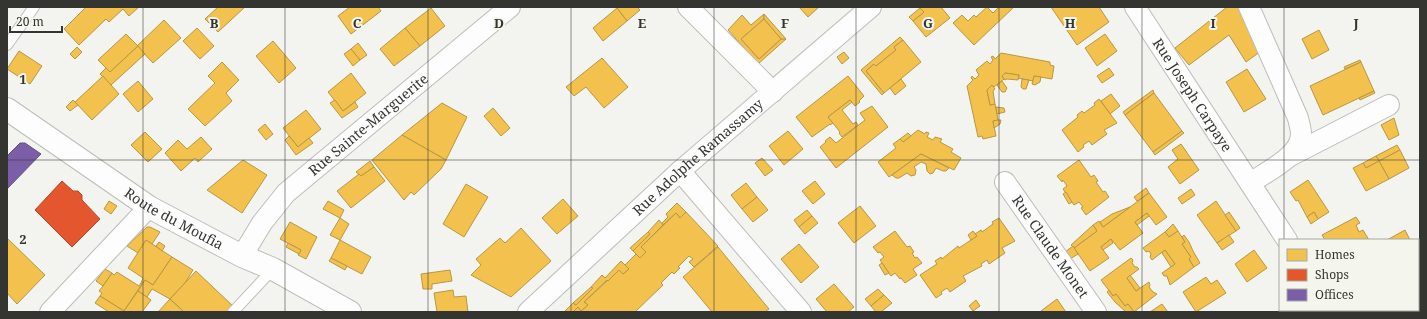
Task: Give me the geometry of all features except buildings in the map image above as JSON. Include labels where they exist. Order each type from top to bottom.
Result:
[{"type":"street","name":"Rue Sainte-Marguerite","points":[[242,256],[262,223],[286,193],[510,7]]},
{"type":"street","points":[[688,7],[773,92]]},
{"type":"street","name":"Rue Adolphe Ramassamy","points":[[528,312],[680,171],[871,7]]},
{"type":"street","name":"Rue Joseph Carpaye","points":[[1134,7],[1286,239]]},
{"type":"street","points":[[1249,7],[1298,118],[1301,135],[1298,145],[1290,156]]},
{"type":"street","points":[[1250,183],[1290,156],[1389,105]]},
{"type":"street","name":"Route du Moufia","points":[[7,109],[149,207],[242,256],[273,269],[350,312]]},
{"type":"street","points":[[680,171],[801,312]]},
{"type":"street","name":"Rue Claude Monet","points":[[1005,182],[1096,312]]},
{"type":"street","points":[[50,312],[149,207]]},
{"type":"lane","points":[[7,45],[34,7]]},
{"type":"lane","points":[[234,312],[273,269]]}]
